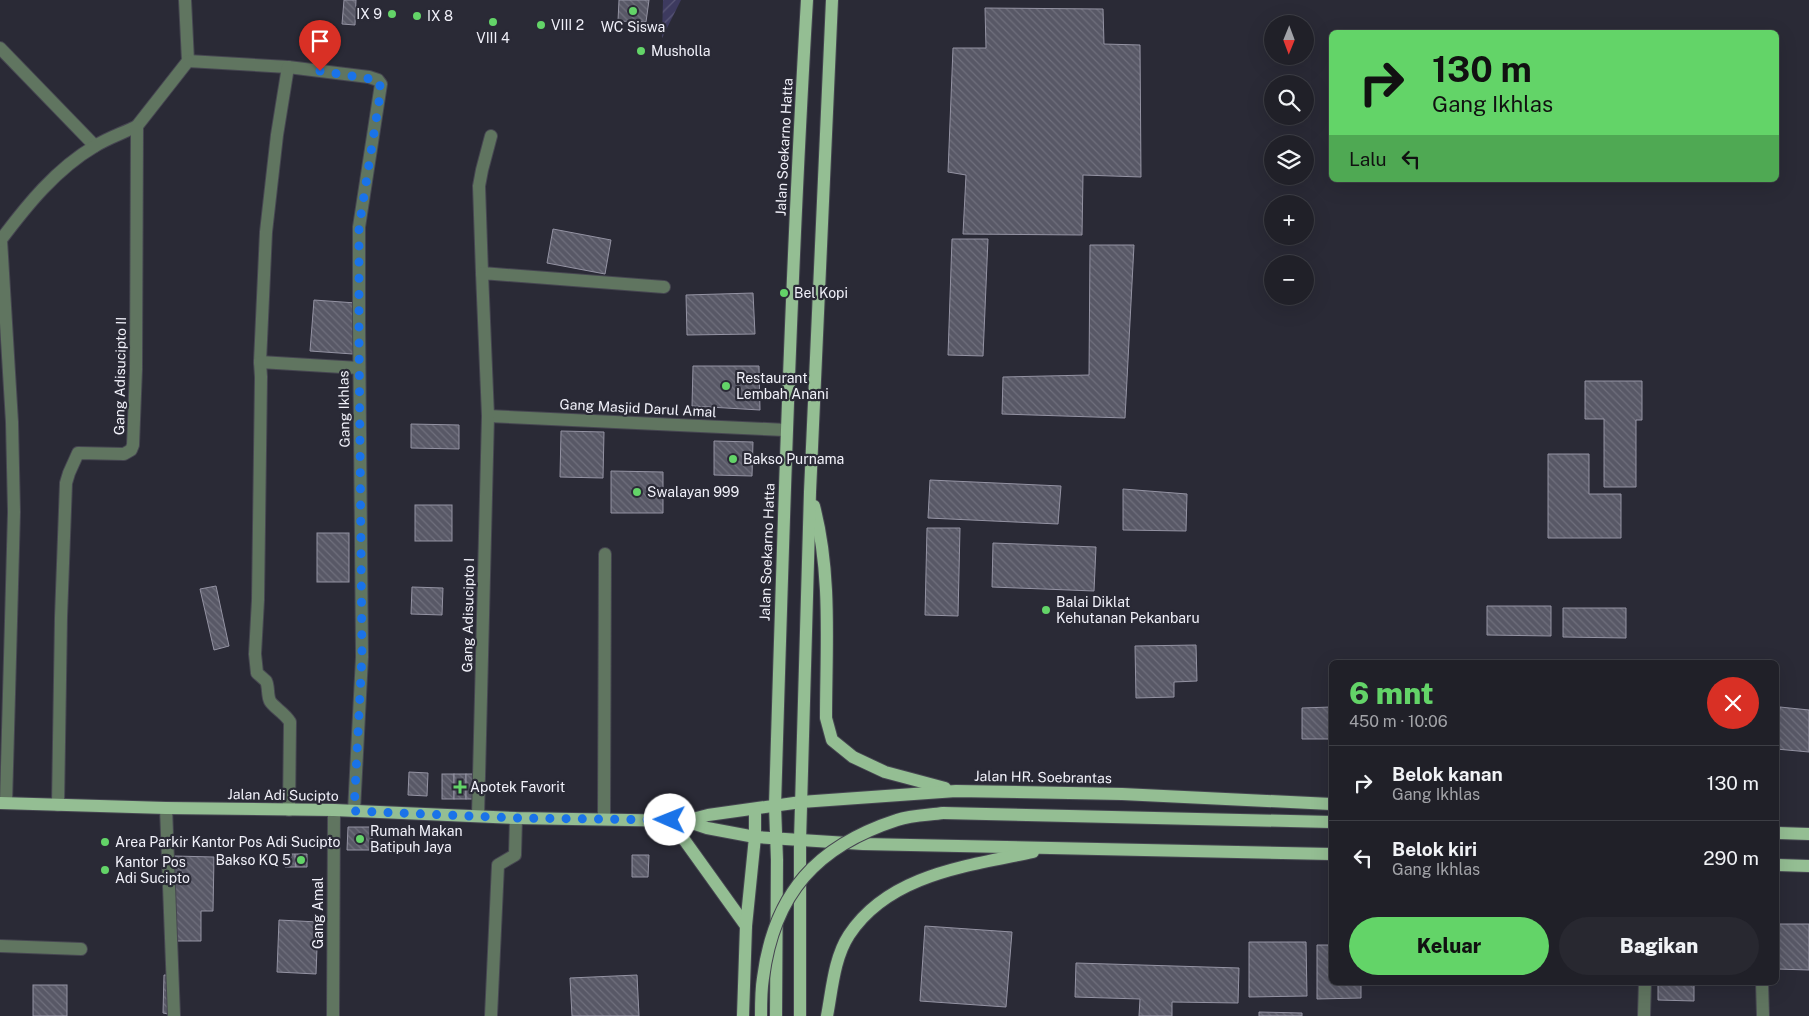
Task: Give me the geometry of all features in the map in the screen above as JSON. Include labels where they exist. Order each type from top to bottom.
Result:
[{"type":"main road","name":"Jalan Soekarno Hatta","points":[[776,1016],[775,806],[786,430],[796,189],[807,0]]},
{"type":"main road","points":[[800,1016],[800,840],[810,492],[832,0]]},
{"type":"main road","points":[[810,492],[820,528],[826,582],[826,718],[832,740],[853,757],[885,772],[956,791]]},
{"type":"main road","name":"Jalan HR. Soebrantas","points":[[756,809],[801,802],[956,791],[1122,794],[1329,804]]},
{"type":"main road","name":"Jalan Adi Sucipto","points":[[3,803],[166,808],[334,810],[516,818],[670,820],[685,821],[707,828],[755,837]]},
{"type":"main road","points":[[743,1016],[746,926],[756,809]]},
{"type":"main road","name":"Jalan Adi Sucipto","points":[[685,821],[756,809]]},
{"type":"main road","points":[[761,1016],[762,980],[772,934],[782,909],[802,879],[821,859],[863,834],[899,819],[943,812],[1329,822]]},
{"type":"main road","points":[[670,820],[746,926]]},
{"type":"main road","points":[[1779,833],[1809,834]]},
{"type":"main road","points":[[755,837],[863,844],[1329,854]]},
{"type":"main road","points":[[827,1016],[835,969],[845,944],[849,936],[873,907],[904,887],[945,871],[1053,847]]},
{"type":"main road","points":[[1779,865],[1809,866]]},
{"type":"street","points":[[3,803],[14,512],[12,422],[0,241],[35,196],[54,177],[95,146],[137,126],[188,61],[185,0]]},
{"type":"street","points":[[0,48],[95,146]]},
{"type":"street","name":"Gang Ikhlas","points":[[188,61],[288,67],[369,77],[378,80],[380,84],[359,227],[362,656],[354,811]]},
{"type":"street","points":[[288,67],[277,135],[266,232],[260,362],[258,600],[255,654],[257,673],[266,681],[269,700],[286,715],[290,722],[289,810]]},
{"type":"street","name":"Gang Adisucipto II","points":[[58,805],[60,618],[68,473],[78,453],[124,454],[131,450],[134,436],[137,126]]},
{"type":"street","name":"Gang Adisucipto I","points":[[478,816],[488,416],[479,186],[491,136]]},
{"type":"street","points":[[482,273],[664,287]]},
{"type":"street","points":[[260,362],[359,368]]},
{"type":"street","name":"Gang Masjid Darul Amal","points":[[488,416],[786,430]]},
{"type":"street","points":[[604,554],[604,819]]},
{"type":"street","points":[[166,808],[174,1016]]},
{"type":"street","name":"Gang Amal","points":[[333,1016],[334,810]]},
{"type":"street","points":[[491,1016],[498,865],[515,856],[516,818]]},
{"type":"street","points":[[0,946],[81,949]]},
{"type":"street","points":[[1644,1016],[1645,985]]},
{"type":"street","points":[[1762,985],[1763,1016]]},
{"type":"shaded area","points":[[663,0],[681,0],[662,38]]},
{"type":"building","points":[[344,0],[356,0],[355,25],[342,24]]},
{"type":"building","name":"WC Siswa","points":[[619,0],[649,0],[646,22],[618,21]]},
{"type":"building","points":[[985,8],[1103,9],[1104,44],[1140,45],[1141,177],[1083,175],[1082,235],[963,234],[966,175],[948,172],[953,48],[986,48]]},
{"type":"building","points":[[553,229],[611,240],[605,274],[547,263]]},
{"type":"building","points":[[952,239],[988,239],[983,356],[948,355]]},
{"type":"building","points":[[1090,245],[1134,245],[1125,418],[1002,414],[1003,377],[1089,375]]},
{"type":"building","points":[[753,293],[755,334],[687,335],[686,295]]},
{"type":"building","points":[[314,300],[356,303],[353,354],[310,351]]},
{"type":"building","name":"Restaurant Lembah Anani","points":[[693,366],[759,366],[760,410],[692,406]]},
{"type":"building","points":[[1585,381],[1642,381],[1642,420],[1636,420],[1636,487],[1604,487],[1604,419],[1585,419]]},
{"type":"building","points":[[411,424],[459,425],[459,449],[411,448]]},
{"type":"building","points":[[561,431],[604,432],[603,478],[560,477]]},
{"type":"building","name":"Bakso Purnama","points":[[714,441],[753,442],[752,476],[714,475]]},
{"type":"building","points":[[1548,454],[1589,454],[1589,494],[1621,494],[1621,538],[1548,538]]},
{"type":"building","name":"Swalayan 999","points":[[611,471],[663,472],[663,513],[611,513]]},
{"type":"building","points":[[930,480],[1061,486],[1058,524],[928,518]]},
{"type":"building","points":[[1123,489],[1187,494],[1186,531],[1123,530]]},
{"type":"building","points":[[415,505],[452,505],[452,541],[415,541]]},
{"type":"building","points":[[927,528],[960,528],[958,616],[925,615]]},
{"type":"building","points":[[317,533],[349,533],[349,582],[317,582]]},
{"type":"building","points":[[993,543],[1096,547],[1094,591],[992,587]]},
{"type":"building","points":[[216,586],[229,646],[214,650],[200,589]]},
{"type":"building","points":[[412,587],[443,588],[442,615],[411,614]]},
{"type":"building","points":[[1487,606],[1551,606],[1551,636],[1487,635]]},
{"type":"building","points":[[1563,608],[1626,608],[1626,638],[1563,637]]},
{"type":"building","points":[[1196,645],[1197,681],[1174,682],[1174,697],[1136,698],[1135,646]]},
{"type":"building","points":[[1329,707],[1329,739],[1302,739],[1302,708]]},
{"type":"building","points":[[1780,707],[1809,710],[1809,752],[1779,749]]},
{"type":"building","points":[[409,772],[428,773],[427,796],[408,795]]},
{"type":"building","points":[[442,774],[454,774],[454,799],[442,799]]},
{"type":"building","name":"Apotek Favorit","points":[[454,774],[466,774],[466,799],[454,799]]},
{"type":"building","points":[[466,774],[477,774],[477,799],[466,799]]},
{"type":"building","name":"Rumah Makan Batipuh Jaya","points":[[348,827],[372,827],[372,850],[347,850]]},
{"type":"building","points":[[285,854],[295,854],[296,867],[285,867]]},
{"type":"building","name":"Bakso KQ 5","points":[[295,854],[307,854],[307,867],[296,867]]},
{"type":"building","points":[[632,855],[649,855],[648,877],[632,877]]},
{"type":"building","points":[[174,856],[214,857],[213,911],[201,911],[201,941],[172,941]]},
{"type":"building","points":[[279,920],[318,922],[316,974],[277,972]]},
{"type":"building","points":[[1779,924],[1809,924],[1809,970],[1779,969]]},
{"type":"building","points":[[925,926],[1012,932],[1006,1007],[920,1001]]},
{"type":"building","points":[[1249,942],[1306,942],[1307,996],[1249,997]]},
{"type":"building","points":[[1317,945],[1329,945],[1329,985],[1361,985],[1361,998],[1317,999]]},
{"type":"building","points":[[1076,963],[1239,968],[1238,1003],[1172,1002],[1172,1016],[1139,1016],[1140,999],[1075,997]]},
{"type":"building","points":[[164,975],[168,975],[168,1014],[163,1013]]},
{"type":"building","points":[[637,975],[639,1016],[572,1016],[570,978]]},
{"type":"building","points":[[33,985],[67,985],[67,1016],[33,1016]]},
{"type":"building","points":[[1658,985],[1694,985],[1694,1001],[1658,1000]]},
{"type":"building","points":[[1259,1012],[1302,1013],[1302,1016],[1259,1016]]},
{"type":"place","name":"WC Siswa","points":[[633,11]]},
{"type":"place","name":"IX 9","points":[[392,14]]},
{"type":"place","name":"IX 8","points":[[417,16]]},
{"type":"place","name":"VIII 4","points":[[493,22]]},
{"type":"place","name":"VIII 2","points":[[541,25]]},
{"type":"place","name":"Musholla","points":[[641,51]]},
{"type":"place","name":"Bel Kopi","points":[[784,293]]},
{"type":"place","name":"Restaurant Lembah Anani","points":[[726,386]]},
{"type":"place","name":"Bakso Purnama","points":[[733,459]]},
{"type":"place","name":"Swalayan 999","points":[[637,492]]},
{"type":"place","name":"Balai Diklat Kehutanan Pekanbaru","points":[[1046,610]]},
{"type":"place","name":"Apotek Favorit","points":[[460,787]]},
{"type":"place","name":"Rumah Makan Batipuh Jaya","points":[[360,839]]},
{"type":"place","name":"Area Parkir Kantor Pos Adi Sucipto","points":[[105,842]]},
{"type":"place","name":"Bakso KQ 5","points":[[301,860]]},
{"type":"place","name":"Kantor Pos Adi Sucipto","points":[[105,870]]},
{"type":"route","points":[[320,71],[369,77],[378,80],[381,89],[359,227],[360,588],[362,656],[354,811],[516,818],[670,820]]}]
